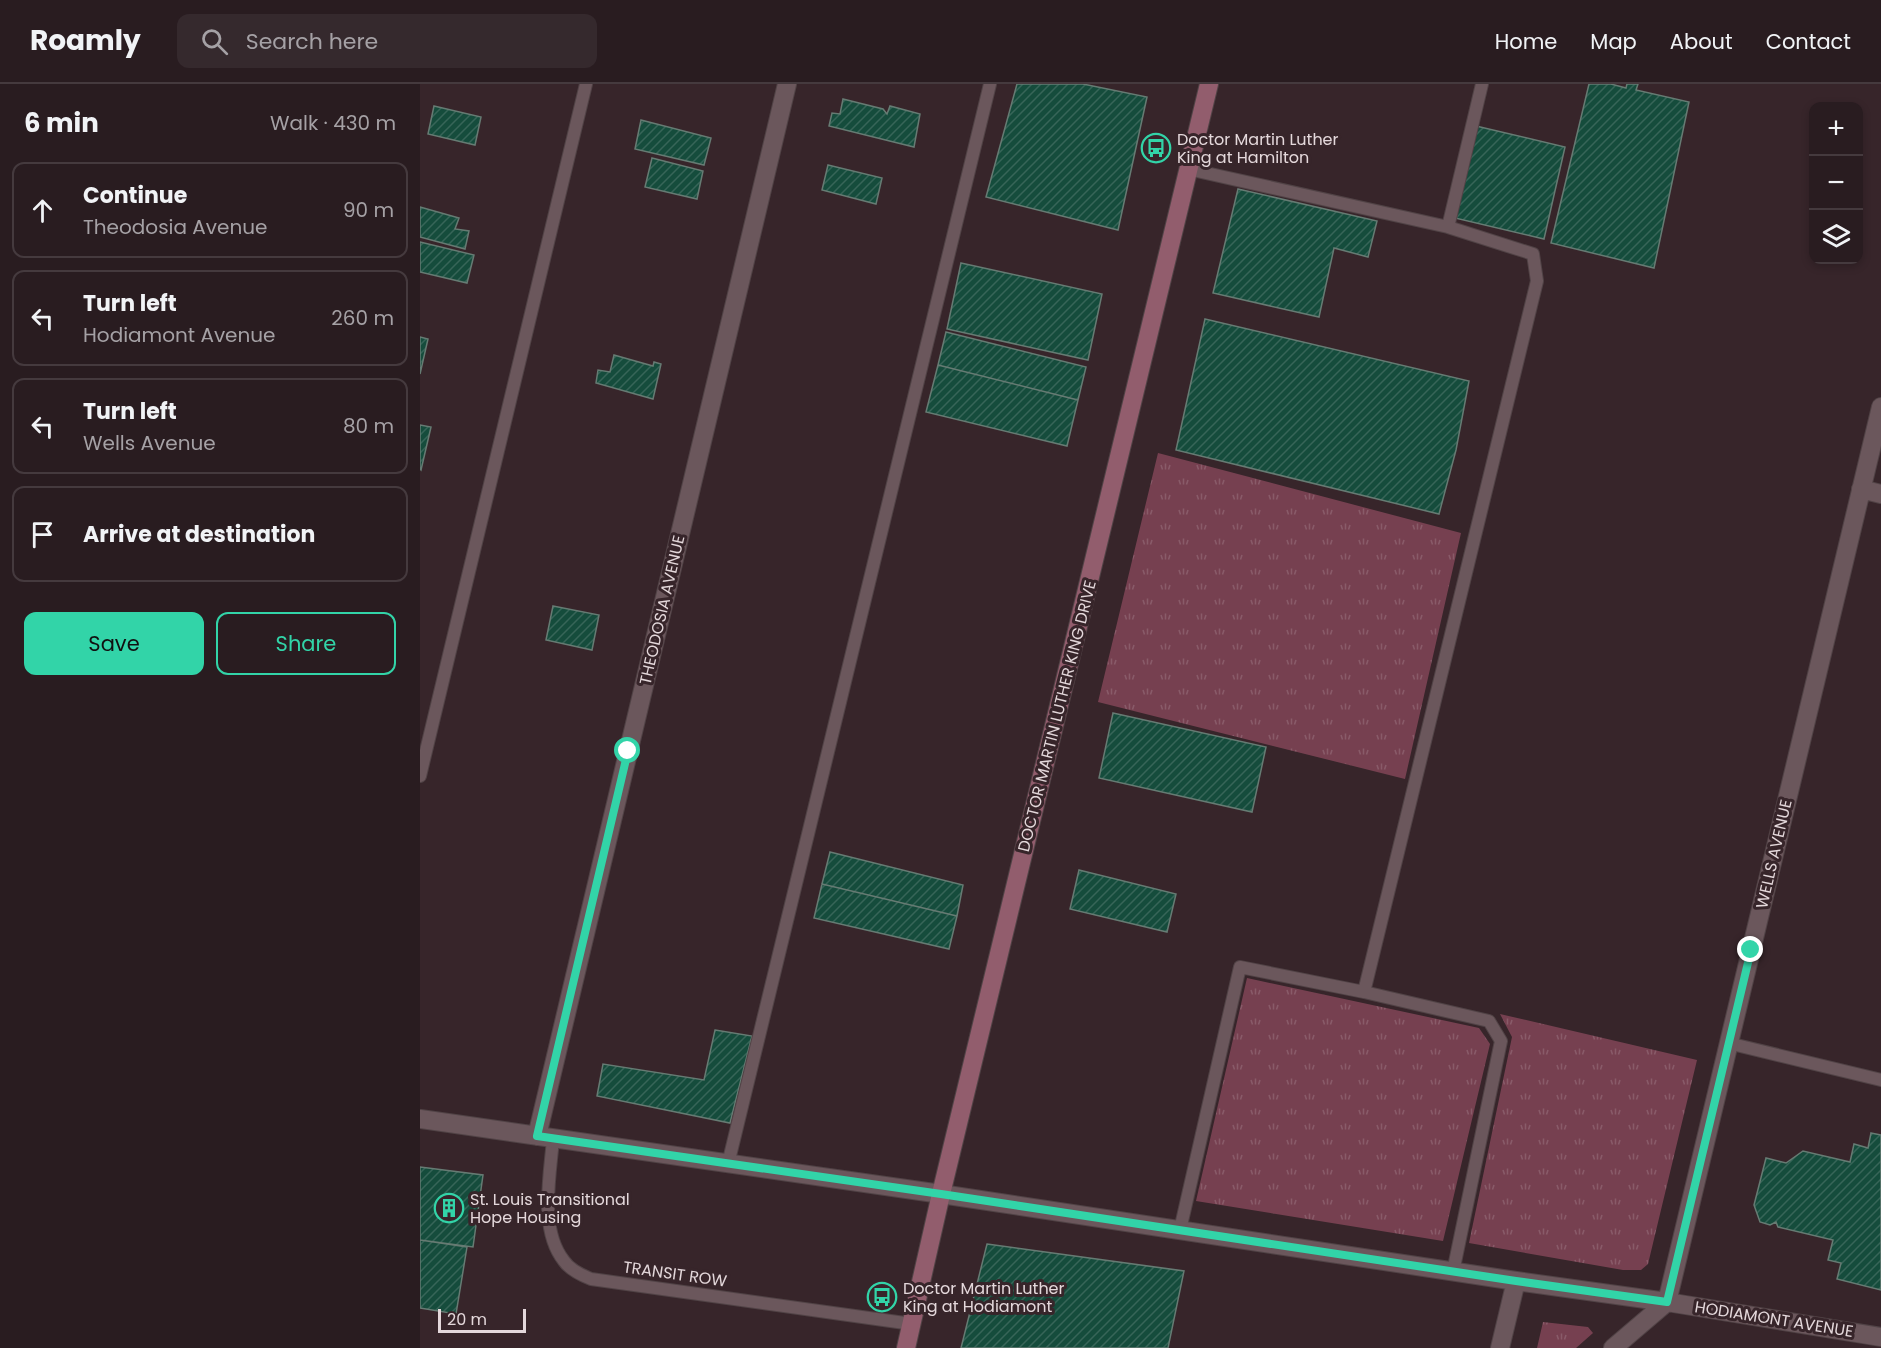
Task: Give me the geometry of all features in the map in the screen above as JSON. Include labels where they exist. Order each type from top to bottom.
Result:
[{"type":"main road","name":"DOCTOR MARTIN LUTHER KING DRIVE","points":[[906,1348],[941,1194],[1209,84]]},
{"type":"street","name":"THEODOSIA AVENUE","points":[[545,1137],[787,84]]},
{"type":"street","name":"WELLS AVENUE","points":[[1667,1302],[1881,407]]},
{"type":"street","points":[[1861,489],[1881,494]]},
{"type":"street","name":"HODIAMONT AVENUE","points":[[420,1119],[941,1194],[1881,1336]]},
{"type":"street","points":[[1500,1348],[1516,1281]]},
{"type":"street","points":[[1613,1348],[1667,1302]]},
{"type":"lane","points":[[420,777],[586,84]]},
{"type":"lane","points":[[728,1164],[990,84]]},
{"type":"lane","points":[[1448,227],[1482,84]]},
{"type":"lane","points":[[1188,169],[1448,227],[1533,254],[1537,281],[1364,992]]},
{"type":"lane","points":[[1180,1230],[1240,967],[1364,992],[1489,1021],[1501,1041],[1453,1272]]},
{"type":"lane","points":[[1728,1043],[1881,1080]]},
{"type":"lane","name":"TRANSIT ROW","points":[[545,1137],[547,1205],[553,1242],[564,1262],[576,1272],[591,1279],[912,1324]]},
{"type":"green space","points":[[1158,453],[1461,533],[1405,779],[1098,702]]},
{"type":"green space","points":[[1247,978],[1479,1028],[1490,1044],[1443,1241],[1196,1201]]},
{"type":"green space","points":[[1500,1014],[1697,1060],[1648,1264],[1641,1270],[1623,1270],[1469,1243],[1512,1037]]},
{"type":"green space","points":[[1543,1322],[1588,1327],[1593,1333],[1576,1348],[1537,1348]]},
{"type":"building","points":[[1017,84],[1083,84],[1147,97],[1118,230],[986,197]]},
{"type":"building","points":[[1589,84],[1611,84],[1626,88],[1627,84],[1638,84],[1636,90],[1689,102],[1654,268],[1551,243]]},
{"type":"building","points":[[843,99],[883,109],[887,114],[890,106],[920,114],[914,147],[829,126],[832,113],[840,114]]},
{"type":"building","points":[[434,106],[481,117],[475,145],[428,134]]},
{"type":"building","points":[[641,120],[711,138],[704,165],[635,149]]},
{"type":"building","points":[[1476,126],[1565,147],[1544,239],[1455,218]]},
{"type":"building","points":[[652,158],[703,171],[697,199],[645,187]]},
{"type":"building","points":[[828,165],[882,178],[876,204],[822,190]]},
{"type":"building","points":[[1238,189],[1377,221],[1368,257],[1334,248],[1319,317],[1213,293]]},
{"type":"building","points":[[420,207],[459,218],[455,229],[469,231],[465,249],[420,237]]},
{"type":"building","points":[[420,242],[474,255],[467,283],[420,272]]},
{"type":"building","points":[[961,263],[1102,294],[1088,360],[947,329]]},
{"type":"building","points":[[1205,319],[1469,381],[1456,450],[1439,514],[1176,450]]},
{"type":"building","points":[[946,332],[1086,367],[1078,400],[938,365]]},
{"type":"building","points":[[420,337],[428,339],[420,374]]},
{"type":"building","points":[[614,355],[653,366],[654,362],[661,364],[653,399],[596,383],[598,370],[610,372]]},
{"type":"building","points":[[938,365],[1078,400],[1067,446],[926,412]]},
{"type":"building","points":[[420,425],[431,427],[421,470],[420,469]]},
{"type":"building","points":[[553,606],[599,615],[592,650],[546,640]]},
{"type":"building","points":[[1113,713],[1266,747],[1252,812],[1099,778]]},
{"type":"building","points":[[830,852],[963,885],[957,916],[822,884]]},
{"type":"building","points":[[1079,870],[1176,894],[1167,932],[1070,909]]},
{"type":"building","points":[[822,884],[957,916],[949,949],[814,918]]},
{"type":"building","points":[[715,1030],[752,1036],[730,1123],[597,1096],[603,1064],[704,1080]]},
{"type":"building","points":[[1871,1133],[1881,1135],[1881,1290],[1837,1279],[1841,1263],[1828,1260],[1833,1240],[1778,1227],[1776,1222],[1770,1225],[1760,1222],[1754,1205],[1766,1158],[1786,1163],[1803,1151],[1850,1162],[1854,1144],[1868,1148]]},
{"type":"building","name":"St. Louis Transitional Hope Housing","points":[[420,1167],[483,1175],[473,1247],[420,1240]]},
{"type":"building","points":[[420,1240],[467,1247],[456,1314],[420,1308]]},
{"type":"building","points":[[987,1244],[1184,1271],[1168,1348],[961,1348]]},
{"type":"place","name":"Doctor Martin Luther King at Hamilton","points":[[1156,148]]},
{"type":"place","name":"St. Louis Transitional Hope Housing","points":[[449,1208]]},
{"type":"place","name":"Doctor Martin Luther King at Hodiamont","points":[[882,1297]]},
{"type":"route","points":[[628,751],[537,1136],[1667,1302],[1751,950]]}]
